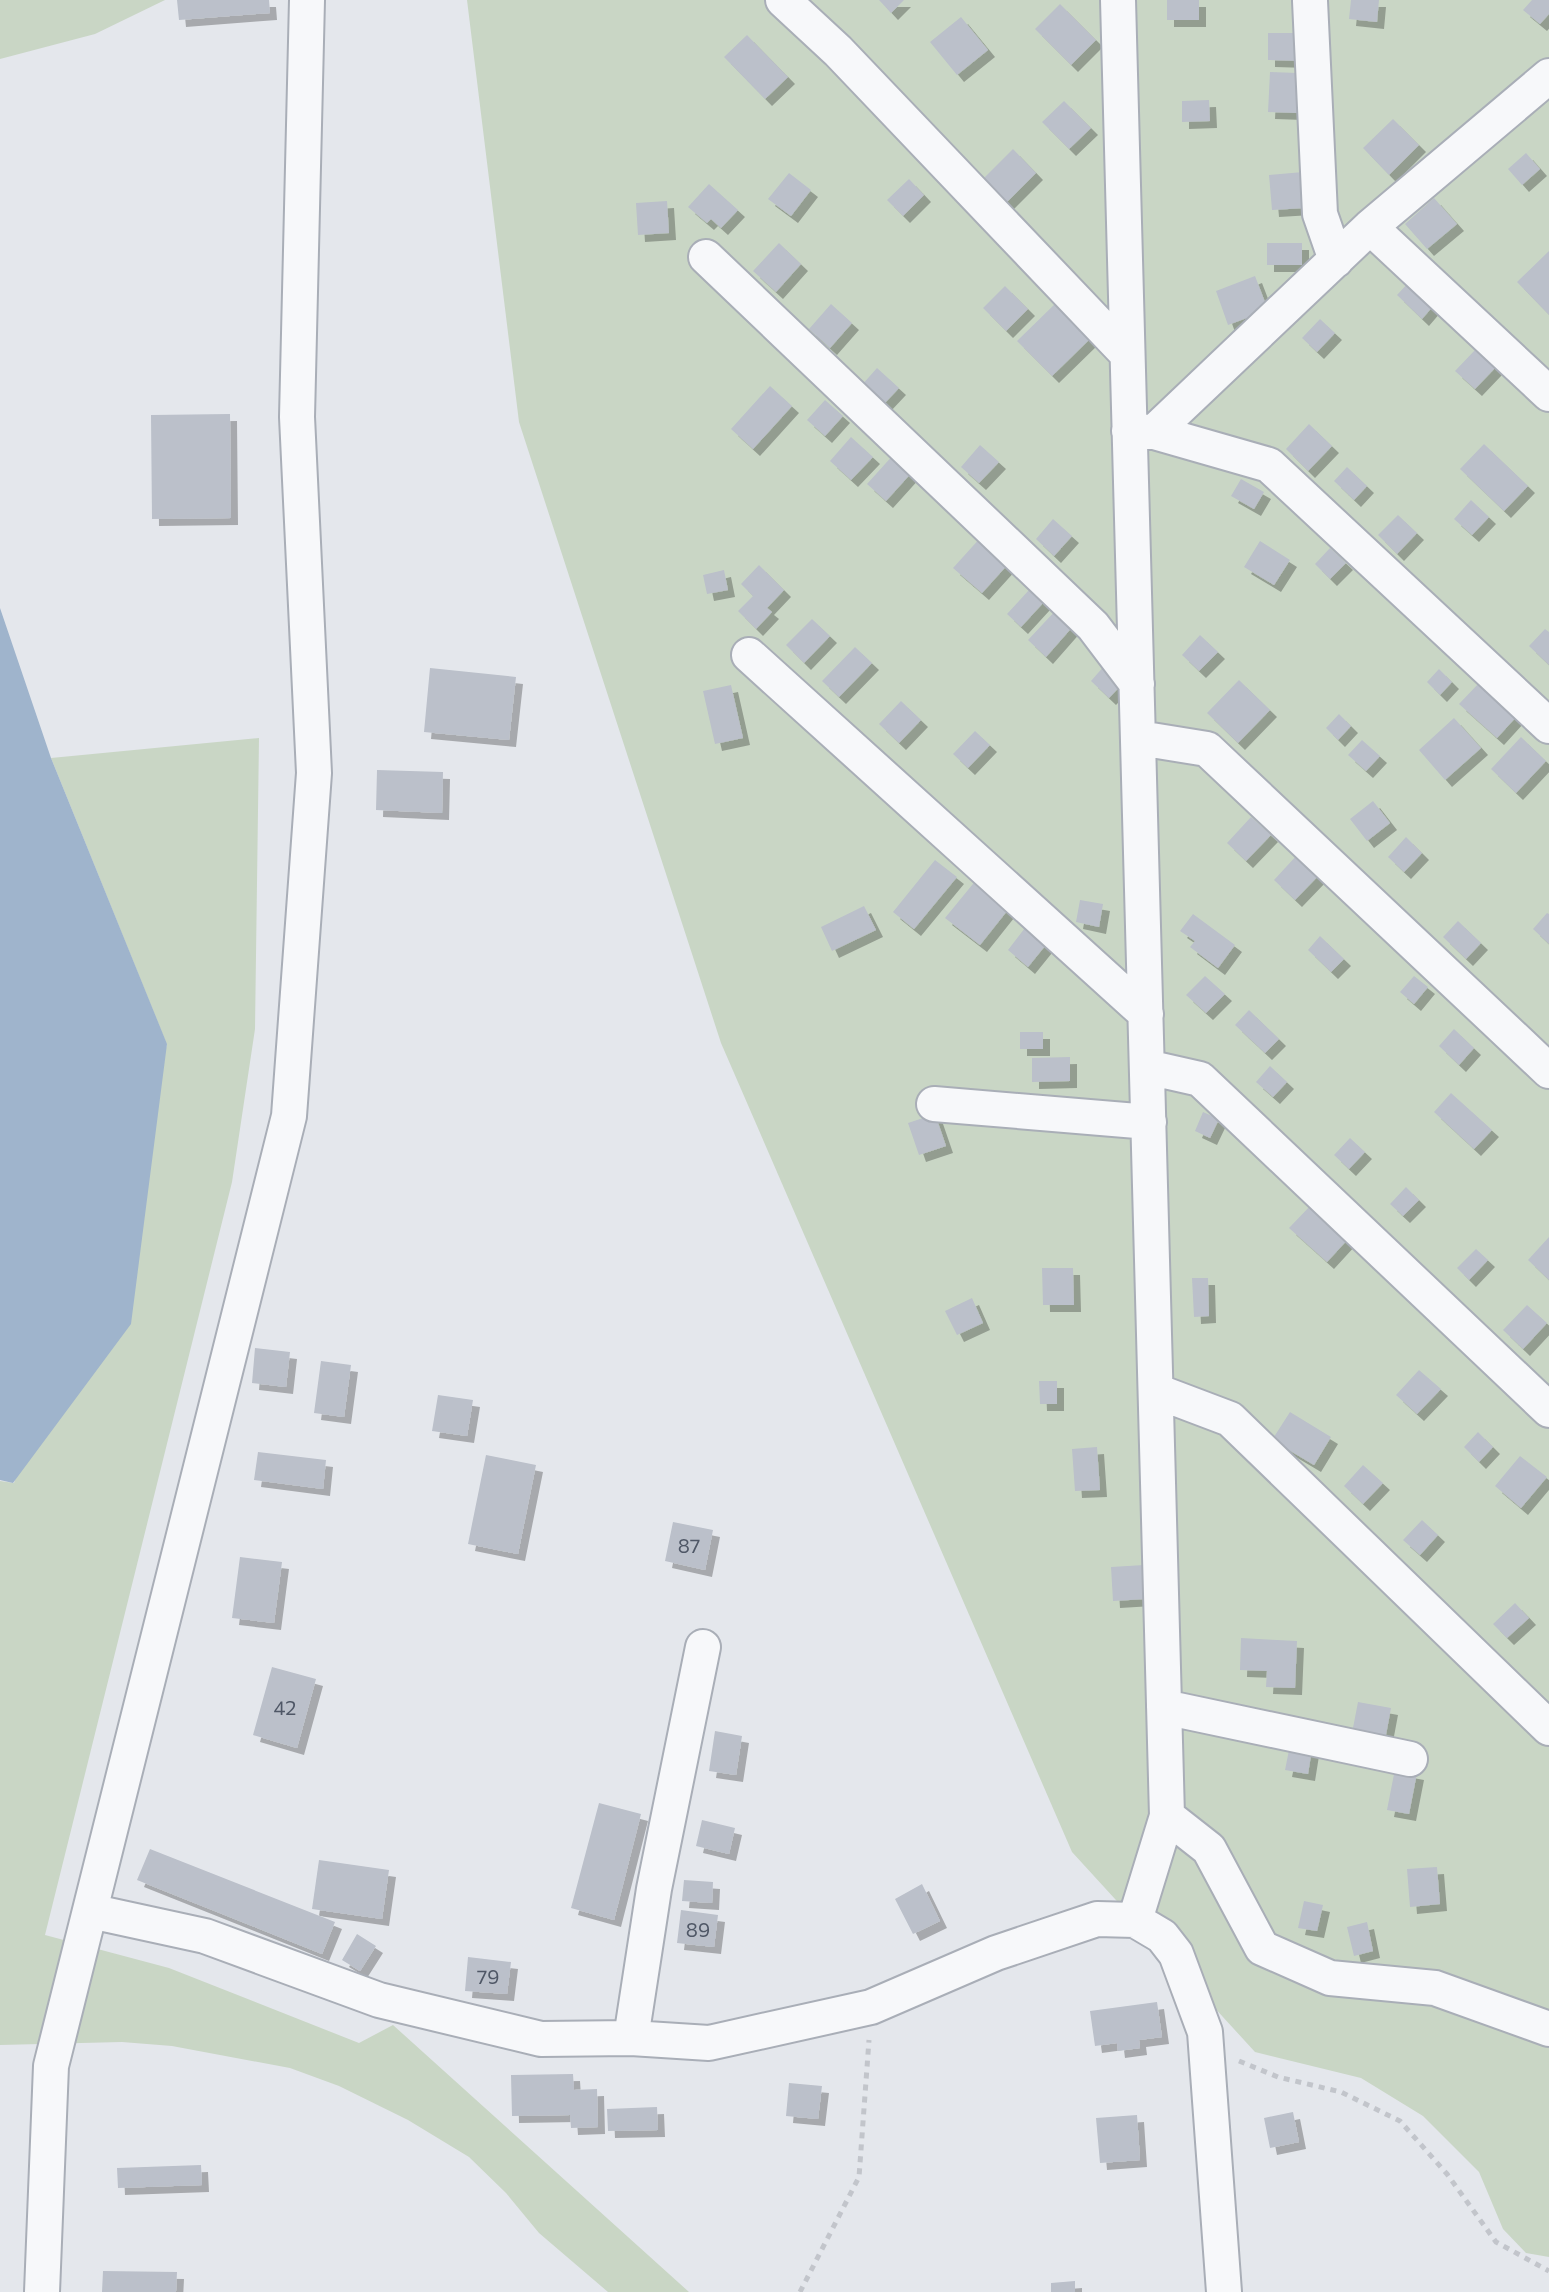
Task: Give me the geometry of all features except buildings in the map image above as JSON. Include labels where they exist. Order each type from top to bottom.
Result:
[{"type":"street","points":[[42,2292],[51,2066],[289,1116],[314,773],[297,417],[307,0]]},
{"type":"street","points":[[783,0],[838,51],[1127,354]]},
{"type":"street","points":[[1118,0],[1127,354],[1142,432],[1137,684],[1167,1816],[1135,1920]]},
{"type":"street","points":[[1310,1],[1320,214],[1336,260]]},
{"type":"street","points":[[1142,432],[1370,227],[1549,76]]},
{"type":"street","points":[[1370,227],[1549,394]]},
{"type":"street","points":[[706,257],[1093,626],[1137,684]]},
{"type":"street","points":[[1142,432],[1269,465],[1549,726]]},
{"type":"street","points":[[749,655],[1146,1014]]},
{"type":"street","points":[[1139,738],[1207,749],[1549,1071]]},
{"type":"street","points":[[1147,1067],[1200,1079],[1549,1410]]},
{"type":"street","points":[[934,1104],[1149,1122]]},
{"type":"street","points":[[1156,1391],[1230,1419],[1549,1728]]},
{"type":"street","points":[[631,2038],[654,1889],[703,1647]]},
{"type":"street","points":[[1164,1707],[1410,1759]]},
{"type":"street","points":[[1167,1816],[1209,1849],[1262,1948],[1330,1978],[1435,1988],[1549,2029]]},
{"type":"street","points":[[90,1911],[205,1936],[379,2000],[526,2036],[541,2039],[631,2038],[709,2043],[871,2007],[996,1953],[1097,1919],[1135,1920],[1162,1936],[1176,1954],[1205,2032],[1224,2292]]},
{"type":"path","points":[[800,2292],[859,2177],[871,2007]]},
{"type":"path","points":[[1205,2032],[1232,2058],[1278,2077],[1341,2092],[1400,2121],[1447,2174],[1496,2242],[1549,2271]]},
{"type":"green space","points":[[0,0],[165,0],[95,34],[0,59]]},
{"type":"green space","points":[[467,0],[1549,0],[1549,2257],[1526,2253],[1503,2229],[1479,2172],[1423,2116],[1361,2078],[1255,2052],[1072,1852],[721,1043],[519,422]]},
{"type":"green space","points":[[259,738],[255,1029],[232,1182],[45,1935],[169,1968],[359,2043],[393,2025],[689,2292],[608,2292],[539,2233],[506,2193],[469,2157],[408,2120],[339,2086],[290,2068],[172,2046],[122,2042],[0,2045],[0,1481],[14,1483],[167,1045],[51,758]]},
{"type":"water","points":[[0,608],[51,758],[167,1044],[131,1324],[13,1483],[0,1480]]}]
